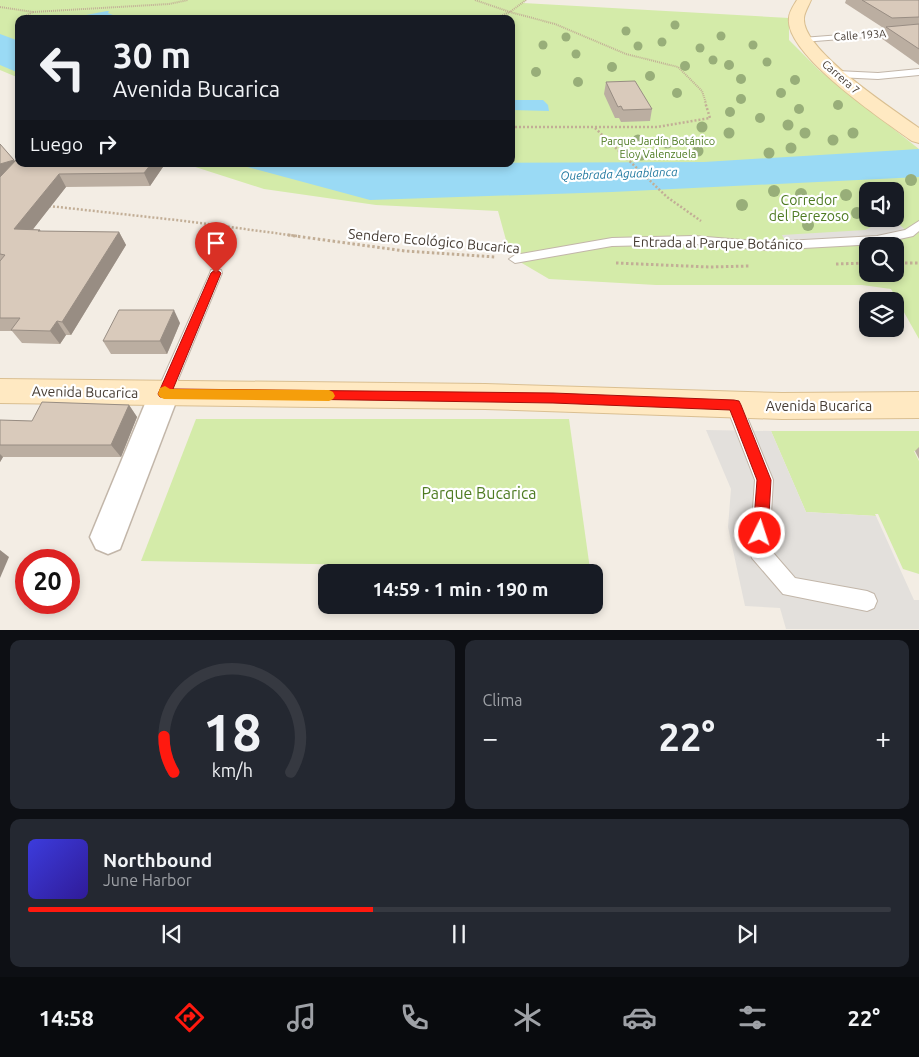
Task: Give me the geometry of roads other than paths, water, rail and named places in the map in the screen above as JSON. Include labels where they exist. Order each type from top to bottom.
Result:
[{"type":"main road","points":[[802,40],[796,18],[804,0]]},
{"type":"main road","name":"Carrera 7","points":[[802,40],[814,54],[842,78],[919,137]]},
{"type":"main road","points":[[842,78],[919,130]]},
{"type":"main road","name":"Avenida Bucarica","points":[[0,391],[553,398],[734,405],[853,407],[919,405]]},
{"type":"street","points":[[108,537],[164,394]]},
{"type":"lane","name":"Calle 193A","points":[[802,40],[919,31]]},
{"type":"lane","points":[[842,78],[919,72]]},
{"type":"lane","name":"Entrada al Parque Botánico","points":[[515,258],[612,242],[694,240],[767,246],[877,240],[909,233],[919,225]]},
{"type":"lane","points":[[164,394],[216,273]]},
{"type":"lane","points":[[734,405],[764,480],[759,551],[790,587],[867,601]]},
{"type":"water","points":[[109,11],[108,13],[113,15],[87,15]]},
{"type":"water","points":[[0,34],[15,40],[15,71],[0,65]]},
{"type":"water","points":[[515,100],[543,100],[548,105],[549,111],[515,110]]},
{"type":"water","name":"Quebrada Aguablanca","points":[[919,149],[919,177],[612,192],[370,200],[247,167],[515,167],[515,163],[704,162]]},
{"type":"park label","name":"Parque Jardín Botánico Eloy Valenzuela","points":[[658,147]]},
{"type":"park label","name":"Corredor del Perezoso","points":[[809,208]]},
{"type":"park label","name":"Parque Bucarica","points":[[479,493]]}]
